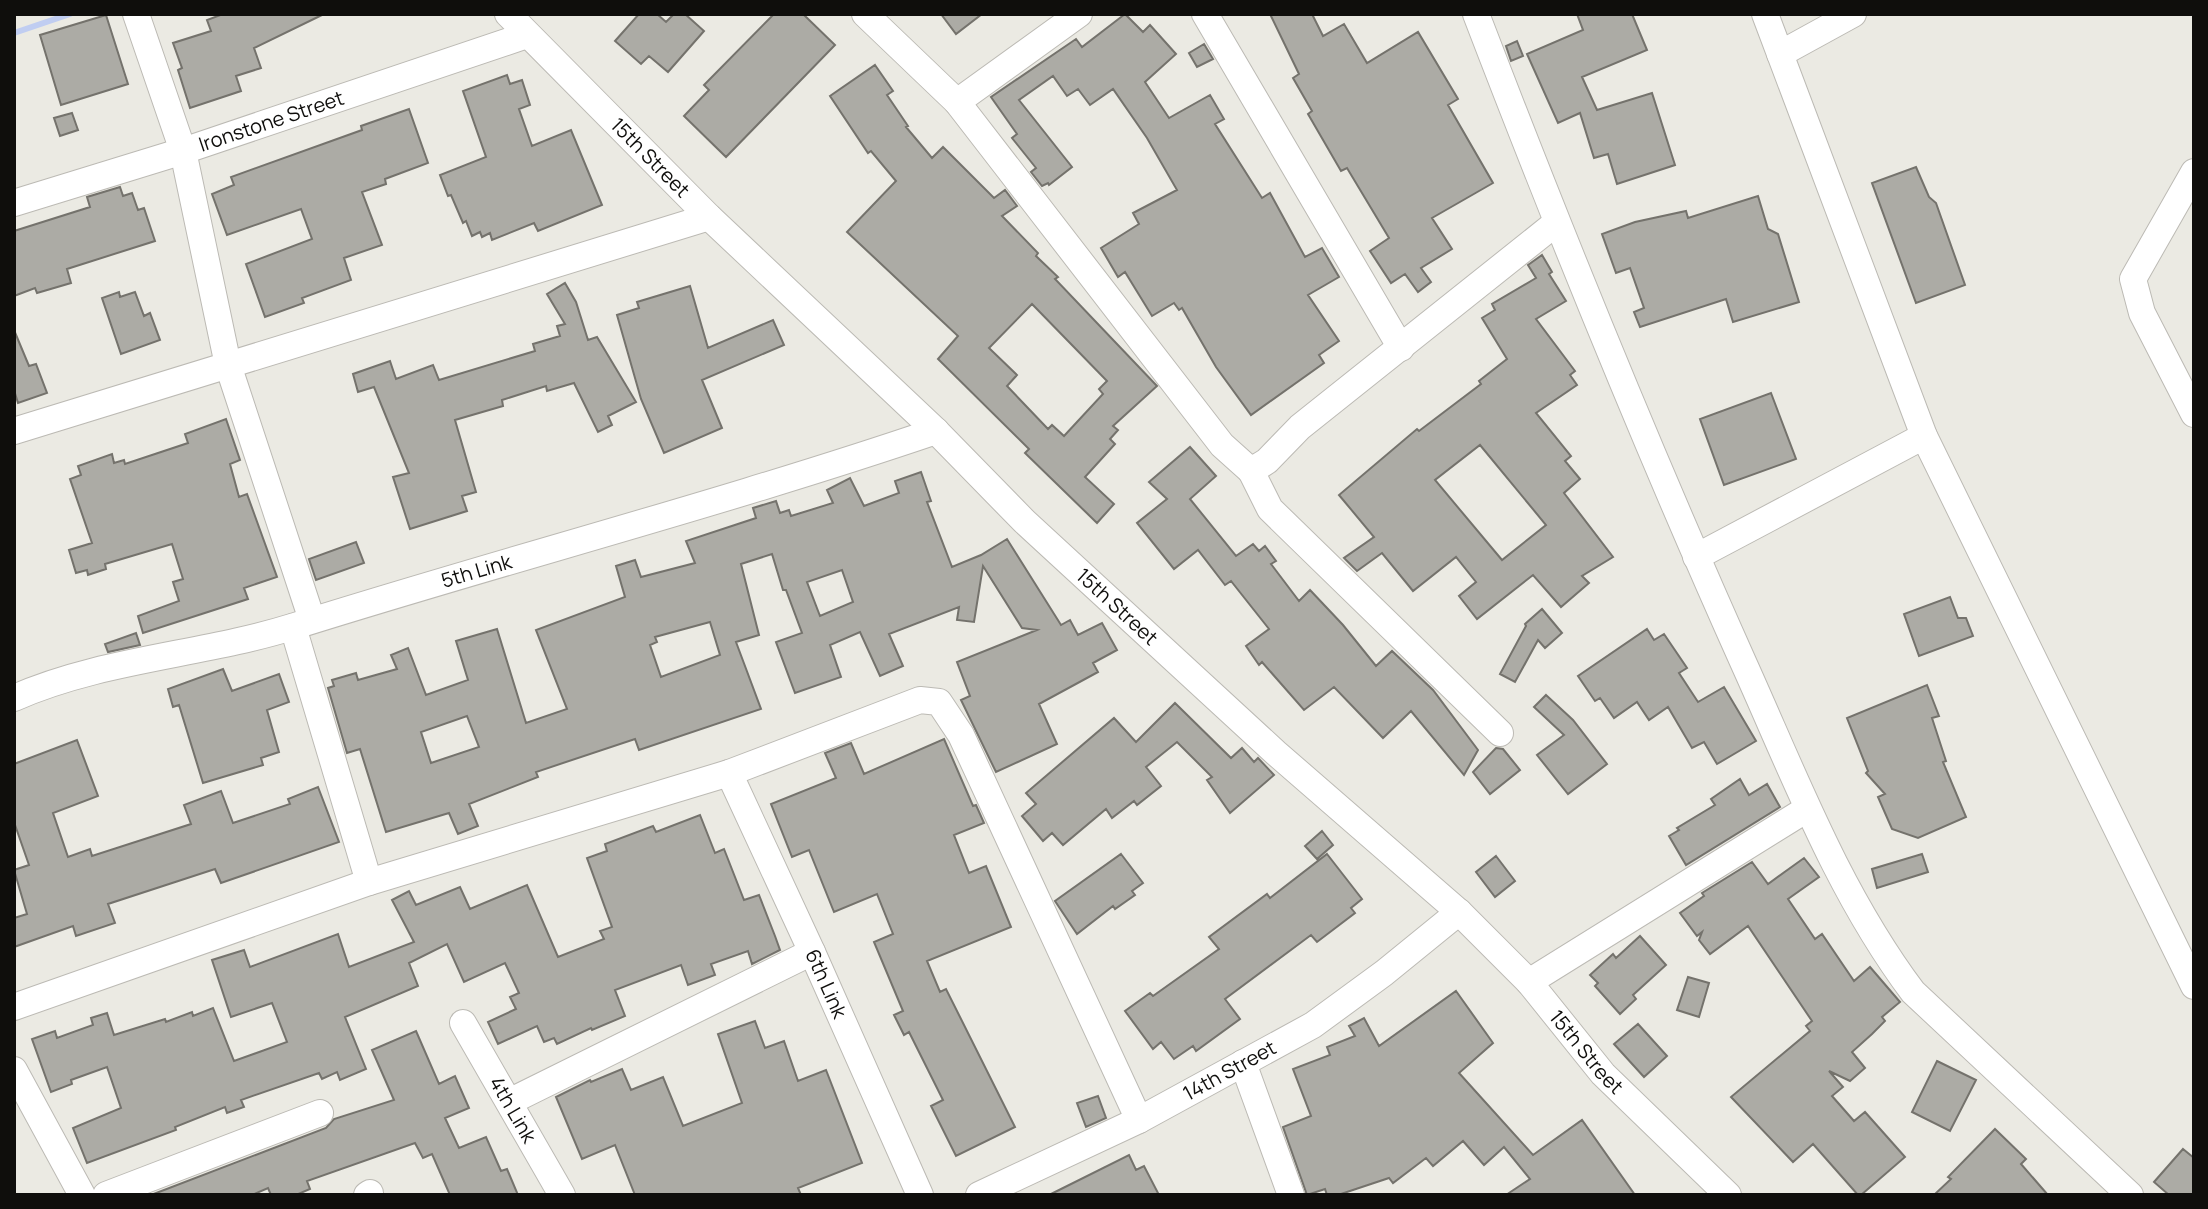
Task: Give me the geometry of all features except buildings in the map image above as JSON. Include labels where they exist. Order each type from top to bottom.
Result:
[{"type":"street","points":[[136,14],[183,151],[228,365],[302,623],[369,882]]},
{"type":"street","name":"15th Street","points":[[508,14],[709,217],[936,431],[1024,521],[1276,753],[1459,912],[1529,982],[1603,1074],[1728,1195]]},
{"type":"street","points":[[865,14],[957,102],[1222,445],[1251,471],[1270,509],[1500,733]]},
{"type":"street","points":[[957,102],[1079,14]]},
{"type":"street","points":[[1205,14],[1401,348]]},
{"type":"street","points":[[1476,14],[1556,223],[1696,557],[1807,809],[1855,906],[1884,954],[1913,992],[2130,1195]]},
{"type":"street","points":[[1765,14],[1924,436],[2194,986]]},
{"type":"street","points":[[1780,54],[1853,14]]},
{"type":"street","name":"Ironstone Street","points":[[14,203],[183,151],[527,35]]},
{"type":"street","points":[[2194,174],[2133,279],[2142,313],[2194,414]]},
{"type":"street","points":[[14,431],[709,217]]},
{"type":"street","points":[[1251,471],[1267,461],[1300,427],[1556,223]]},
{"type":"street","name":"5th Link","points":[[14,698],[79,676],[302,623],[679,514],[936,431]]},
{"type":"street","points":[[1696,557],[1924,436]]},
{"type":"street","points":[[14,1007],[369,882],[729,773],[920,700],[939,702],[961,735],[1139,1120]]},
{"type":"street","name":"6th Link","points":[[729,773],[920,1195]]},
{"type":"street","points":[[1529,982],[1807,809]]},
{"type":"street","name":"14th Street","points":[[979,1195],[1139,1120],[1313,1025],[1459,912]]},
{"type":"street","points":[[509,1102],[812,952]]},
{"type":"street","name":"4th Link","points":[[463,1023],[562,1195]]},
{"type":"street","points":[[1243,1063],[1291,1195]]},
{"type":"street","points":[[14,1070],[82,1195]]},
{"type":"street","points":[[106,1195],[320,1113]]},
{"type":"waterway","points":[[14,33],[70,14]]}]
